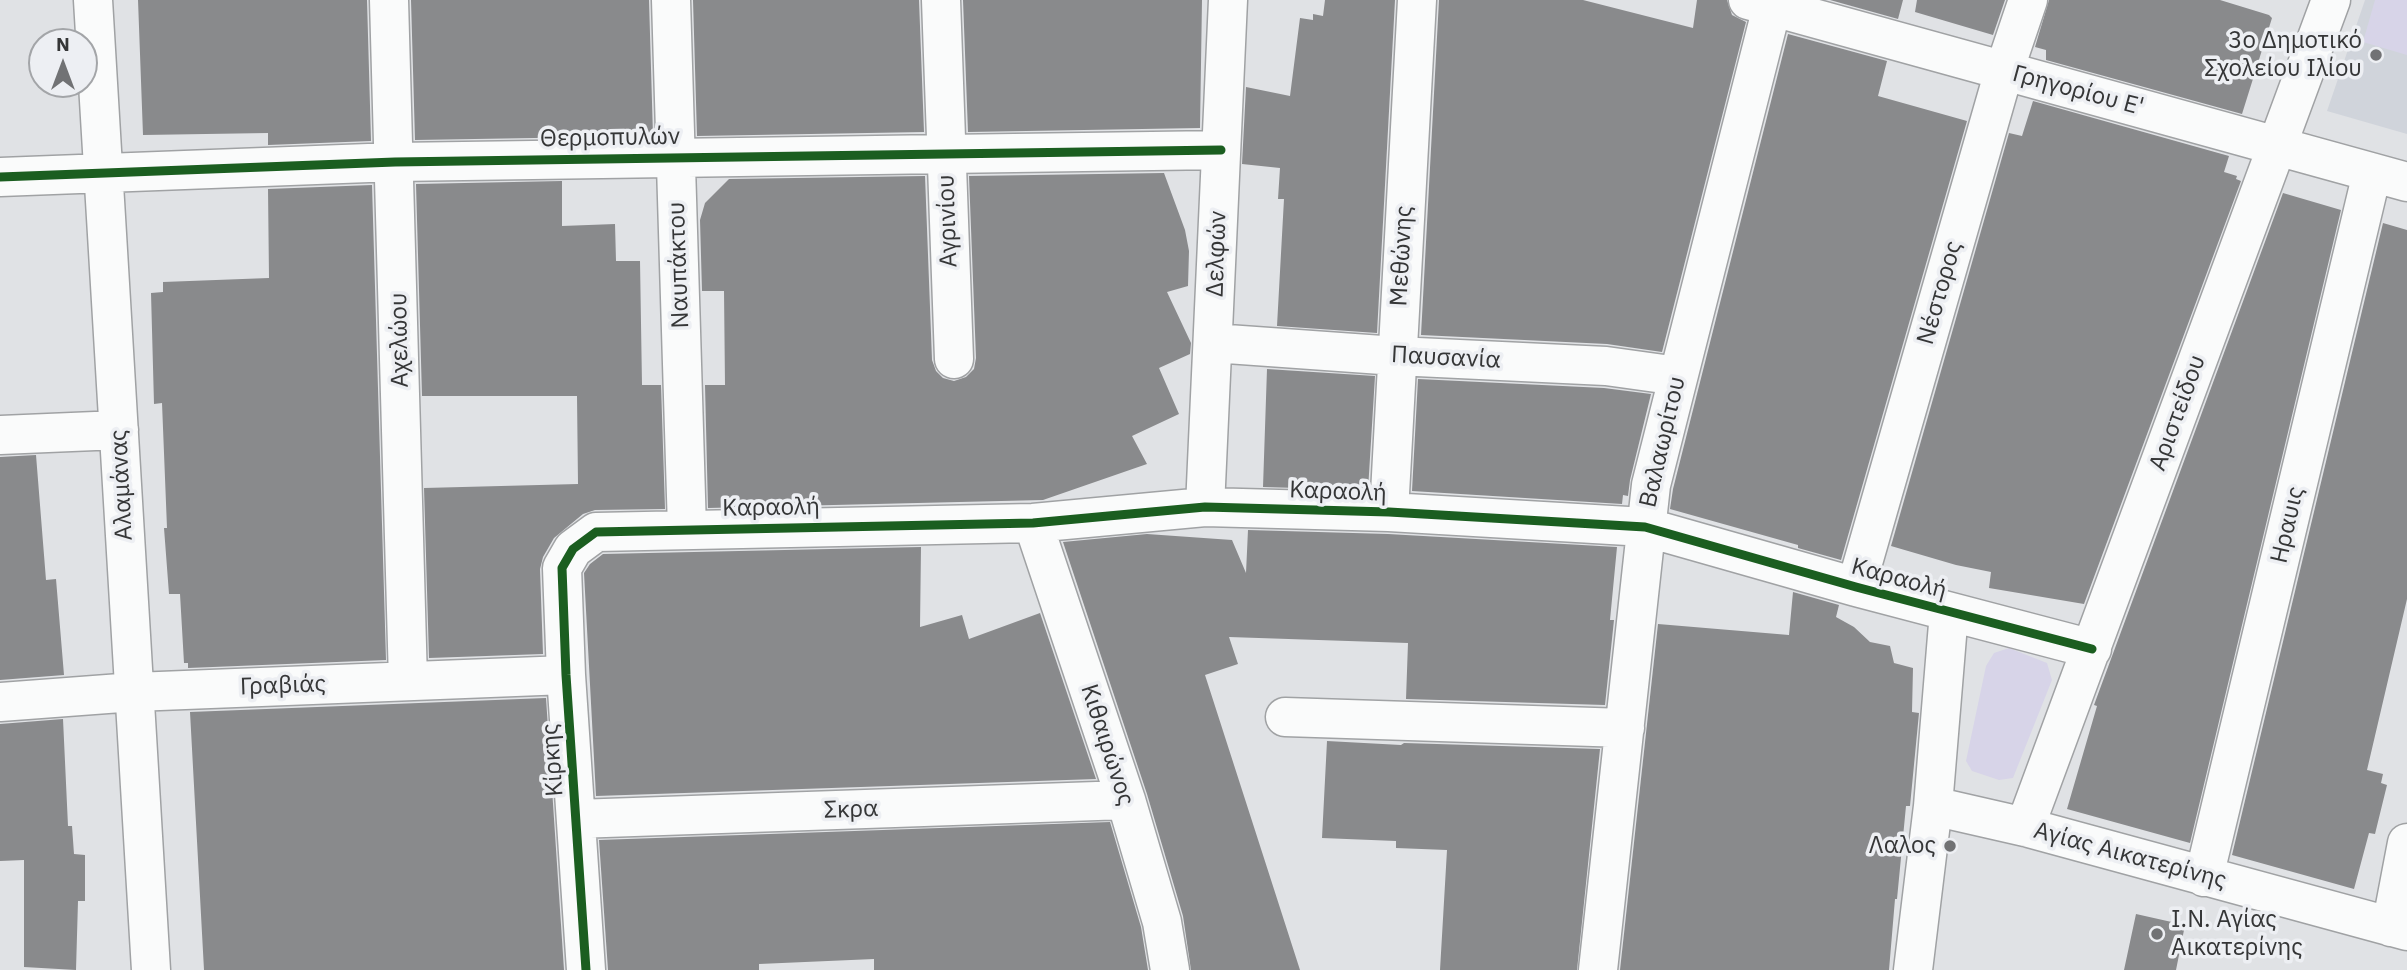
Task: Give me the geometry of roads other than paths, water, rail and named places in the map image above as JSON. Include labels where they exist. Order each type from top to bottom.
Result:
[{"type":"street","name":"Αλαμάνας","points":[[93,0],[151,970]]},
{"type":"street","name":"Αχελώου","points":[[390,0],[408,681]]},
{"type":"street","name":"Ναυπάκτου","points":[[671,0],[687,529]]},
{"type":"street","name":"Αγρινίου","points":[[941,0],[954,359]]},
{"type":"street","name":"Δελφών","points":[[1205,507],[1228,0]]},
{"type":"street","name":"Μεθώνης","points":[[1389,512],[1417,0]]},
{"type":"street","name":"Νέστορος","points":[[1856,587],[2004,71],[2028,0]]},
{"type":"street","name":"Αριστείδου","points":[[2025,827],[2332,0]]},
{"type":"street","name":"Γρηγορίου Ε'","points":[[1760,3],[2390,177]]},
{"type":"street","name":"Βαλαωρίτου","points":[[1598,970],[1651,485],[1678,376],[1760,3]]},
{"type":"street","name":"Θερμοπυλών","points":[[0,177],[395,162],[1221,150]]},
{"type":"street","name":"Ηραυις","points":[[2204,877],[2390,177]]},
{"type":"street","name":"Παυσανία","points":[[1213,343],[1396,356],[1606,366],[1678,376]]},
{"type":"street","points":[[0,435],[119,430]]},
{"type":"street","name":"Καραολή","points":[[573,549],[596,532],[1033,523],[1205,507],[1389,512],[1645,527],[1856,587],[2092,649]]},
{"type":"street","name":"Κιθαιρώνος","points":[[1033,523],[1126,800],[1162,922],[1170,970]]},
{"type":"street","name":"Κίρκης","points":[[573,549],[562,568],[566,675],[586,970]]},
{"type":"street","points":[[1913,970],[1933,806],[1949,612]]},
{"type":"street","name":"Γραβιάς","points":[[0,702],[134,692],[566,675]]},
{"type":"street","points":[[1284,717],[1625,728]]},
{"type":"street","name":"Σκρα","points":[[576,820],[1126,800]]},
{"type":"street","name":"Αγίας Αικατερίνης","points":[[1933,806],[2025,827],[2399,929]]},
{"type":"street","points":[[2399,929],[2407,843]]},
{"type":"place","name":"3ο Δημοτικό Σχολείου Ιλίου","points":[[2376,55]]},
{"type":"place","name":"Λαλος","points":[[1950,846]]},
{"type":"place","name":"Ι.Ν. Αγίας Αικατερίνης","points":[[2157,934]]}]
